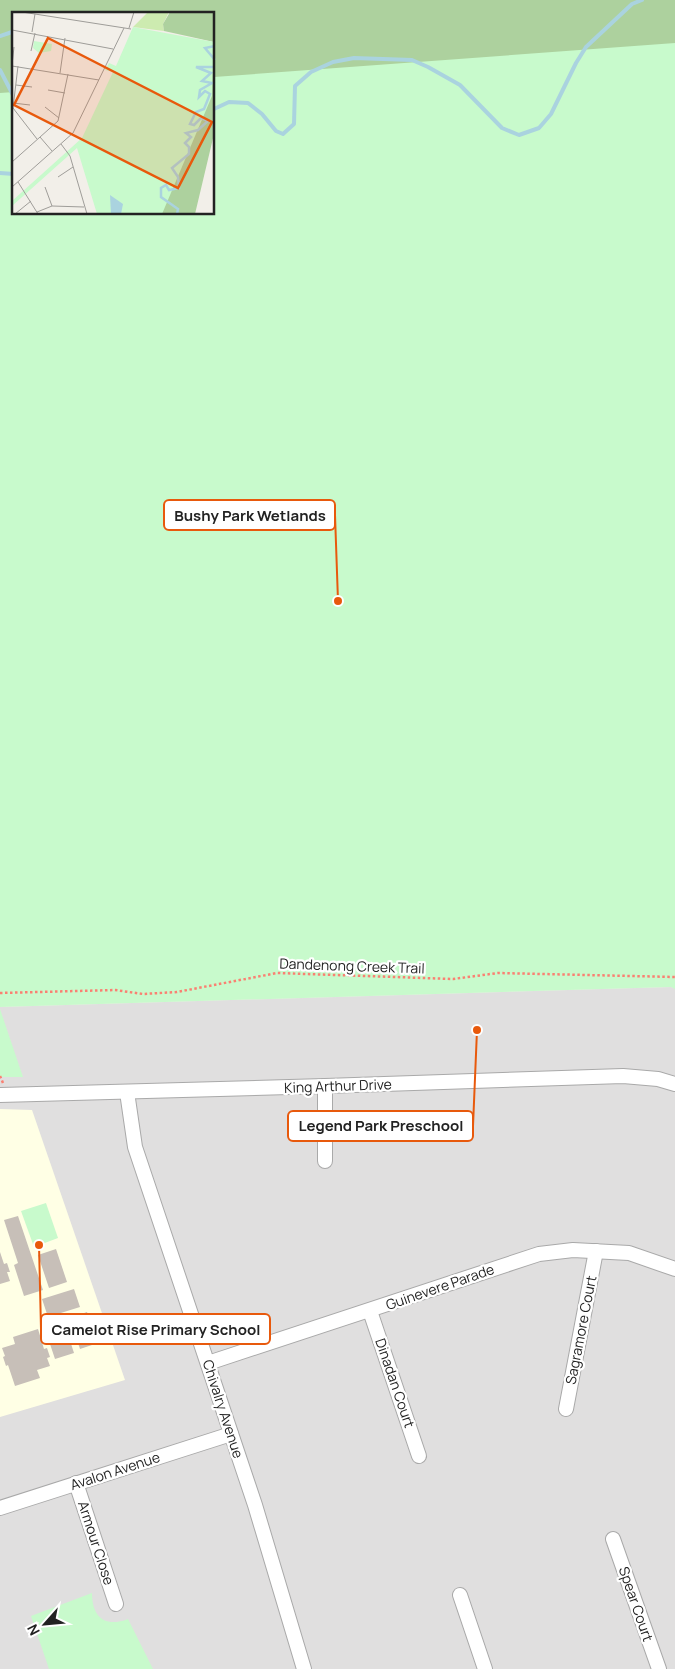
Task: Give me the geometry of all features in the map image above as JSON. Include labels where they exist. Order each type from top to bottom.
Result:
[{"type":"street","name":"King Arthur Drive","points":[[0,1095],[623,1076],[658,1079],[675,1084]]},
{"type":"street","points":[[325,1086],[326,1160]]},
{"type":"street","name":"Chivalry Avenue","points":[[126,1092],[135,1147],[255,1505],[304,1669]]},
{"type":"street","name":"Guinevere Parade","points":[[208,1363],[539,1254],[573,1250],[628,1253],[675,1269]]},
{"type":"street","name":"Sagramore Court","points":[[566,1409],[596,1251]]},
{"type":"street","name":"Dinadan Court","points":[[370,1311],[419,1456]]},
{"type":"street","name":"Avalon Avenue","points":[[0,1508],[231,1434]]},
{"type":"street","name":"Armour Close","points":[[76,1483],[116,1604]]},
{"type":"street","name":"Spear Court","points":[[613,1539],[659,1669]]},
{"type":"street","points":[[460,1595],[485,1669]]},
{"type":"path","name":"Dandenong Creek Trail","points":[[0,993],[115,990],[143,994],[177,992],[277,973],[453,979],[498,973],[675,977]]},
{"type":"shaded area","points":[[675,988],[675,1669],[0,1669],[0,1007]]},
{"type":"shaded area","points":[[0,1109],[32,1110],[125,1380],[0,1417]]},
{"type":"green space","points":[[0,0],[675,0],[675,227],[0,304]]},
{"type":"green space","points":[[675,43],[675,989],[671,987],[0,1007],[0,93],[12,92],[12,215],[215,215],[215,77]]},
{"type":"green space","points":[[0,1009],[23,1077],[0,1077]]},
{"type":"green space","points":[[46,1203],[58,1238],[34,1247],[21,1211]]},
{"type":"green space","points":[[92,1593],[94,1608],[101,1618],[113,1622],[128,1619],[153,1669],[49,1669],[31,1616]]},
{"type":"building","points":[[18,1216],[43,1290],[24,1296],[14,1265],[18,1263],[4,1220]]},
{"type":"building","points":[[56,1249],[67,1282],[49,1288],[38,1255]]},
{"type":"building","points":[[0,1252],[4,1264],[7,1263],[10,1281],[0,1284]]},
{"type":"building","points":[[74,1289],[80,1307],[48,1317],[42,1299]]},
{"type":"building","points":[[87,1312],[98,1343],[80,1349],[70,1318]]},
{"type":"building","points":[[63,1319],[74,1353],[55,1359],[44,1326]]},
{"type":"building","points":[[38,1329],[44,1349],[47,1348],[50,1357],[47,1358],[50,1366],[37,1370],[40,1378],[15,1386],[8,1365],[6,1366],[2,1348],[15,1344],[13,1337]]},
{"type":"waterway","points":[[215,109],[229,102],[248,103],[262,114],[276,131],[283,134],[294,124],[295,86],[311,72],[333,62],[354,58],[412,60],[460,85],[502,128],[519,135],[539,128],[551,114],[586,47],[632,4],[642,0]]},
{"type":"waterway","points":[[0,36],[12,32]]},
{"type":"waterway","points":[[0,70],[12,93]]},
{"type":"waterway","points":[[0,173],[12,174]]},
{"type":"place","name":"Bushy Park Wetlands","points":[[338,601]]},
{"type":"place","name":"Legend Park Preschool","points":[[477,1030]]},
{"type":"place","name":"Camelot Rise Primary School","points":[[39,1245]]}]
